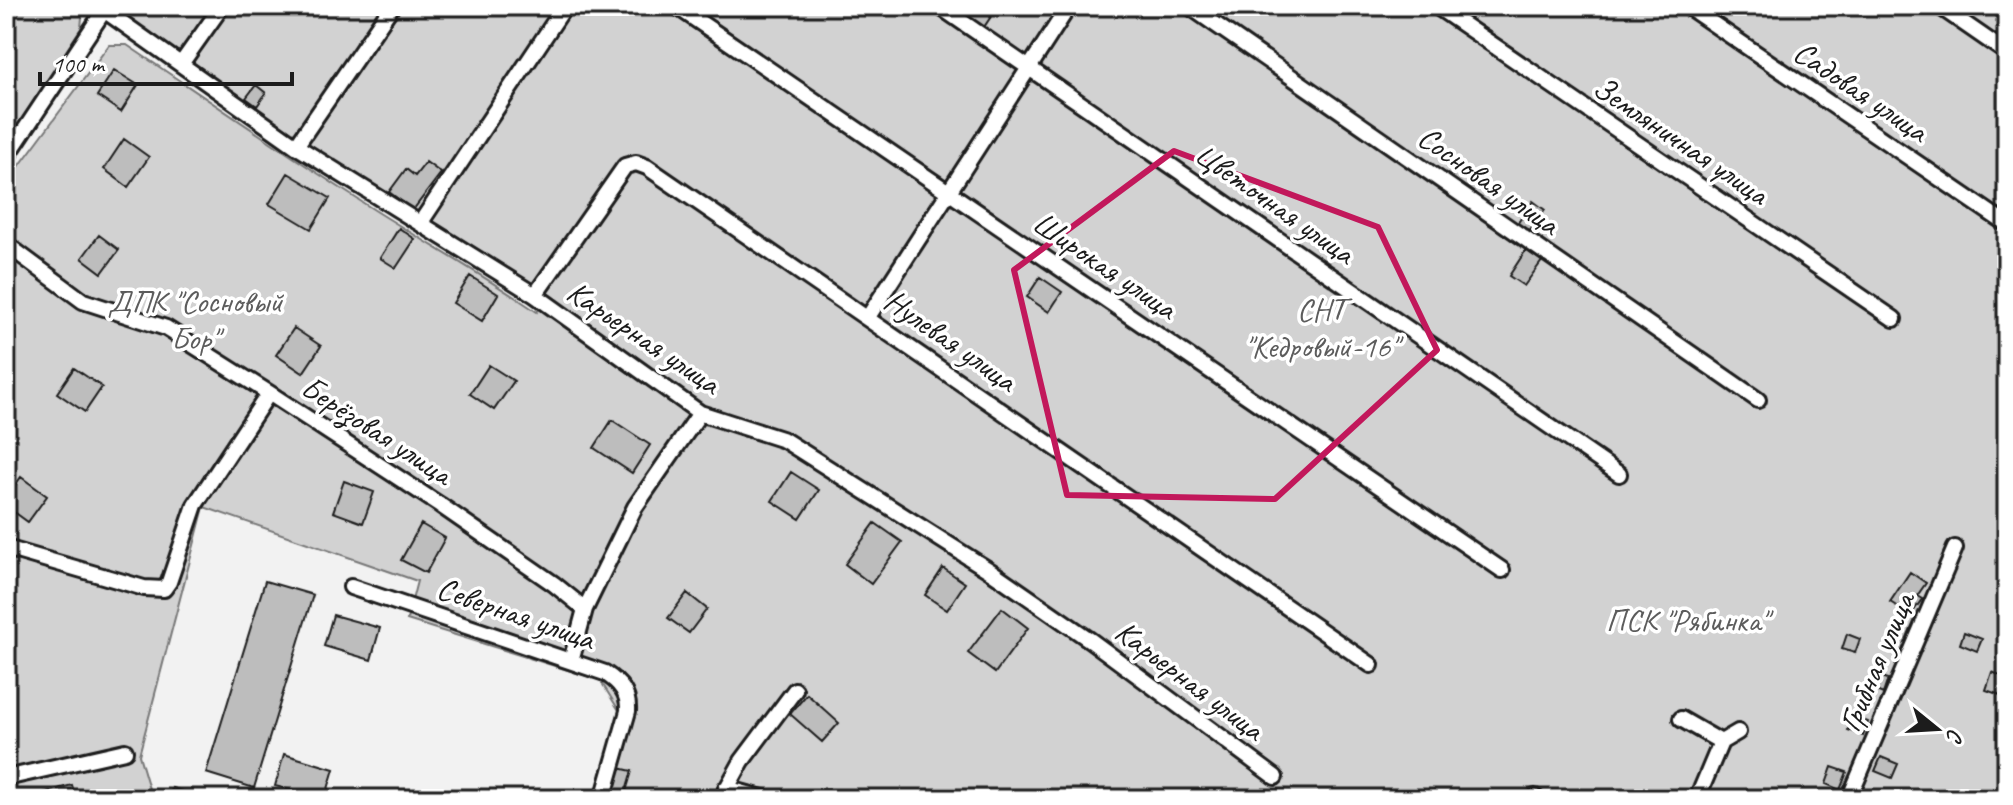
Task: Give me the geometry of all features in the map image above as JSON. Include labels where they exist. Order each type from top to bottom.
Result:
[{"type":"street","points":[[181,64],[222,6]]},
{"type":"street","points":[[296,146],[392,6]]},
{"type":"street","points":[[421,222],[565,6]]},
{"type":"street","name":"Широкая улица","points":[[676,6],[1502,570]]},
{"type":"street","name":"Цветочная улица","points":[[939,6],[1619,474]]},
{"type":"street","points":[[868,317],[1069,6]]},
{"type":"street","name":"Сосновая улица","points":[[1189,6],[1758,400]]},
{"type":"street","name":"Земляничная улица","points":[[1436,6],[1894,319]]},
{"type":"street","name":"Садовая улица","points":[[1687,6],[2005,223]]},
{"type":"street","points":[[1939,6],[2007,53]]},
{"type":"street","points":[[6,158],[106,8]]},
{"type":"street","name":"Карьерная улица","points":[[106,8],[296,146],[535,295],[700,413],[767,432],[799,449],[992,572],[1090,640],[1275,777]]},
{"type":"street","name":"Нулевая улица","points":[[535,295],[625,166],[636,163],[647,167],[1371,665]]},
{"type":"street","name":"Берёзовая улица","points":[[6,244],[83,301],[166,328],[414,488],[554,584],[585,609]]},
{"type":"street","points":[[6,548],[144,588],[164,589],[195,505],[269,393]]},
{"type":"street","points":[[571,661],[585,609],[635,507],[700,413]]},
{"type":"street","name":"Грибная улица","points":[[1849,799],[1955,548]]},
{"type":"street","name":"Северная улица","points":[[351,587],[571,661],[616,680],[629,701],[603,799]]},
{"type":"street","points":[[766,799],[723,793],[742,761],[795,690]]},
{"type":"street","points":[[1681,719],[1721,742]]},
{"type":"street","points":[[1697,799],[1721,742],[1738,732]]},
{"type":"street","points":[[6,778],[125,751]]},
{"type":"street","points":[[2004,799],[2007,791]]},
{"type":"highlighted area","points":[[1174,151],[1378,227],[1437,350],[1275,499],[1067,495],[1014,270]]},
{"type":"green space","points":[[6,6],[83,6],[81,28],[6,143]]},
{"type":"green space","points":[[105,6],[2007,6],[2007,799],[595,799],[620,712],[600,680],[407,620],[417,581],[204,507],[139,755],[152,799],[6,799],[6,184],[109,45],[127,45],[345,191],[537,312],[548,294],[321,156]]},
{"type":"building","points":[[970,6],[979,6],[992,15],[984,27],[964,14]]},
{"type":"building","points":[[114,70],[138,85],[121,112],[97,96]]},
{"type":"building","points":[[256,85],[266,93],[257,106],[246,98]]},
{"type":"building","points":[[124,139],[149,157],[128,187],[104,169]]},
{"type":"building","points":[[426,162],[441,173],[413,210],[389,192],[406,169],[415,176]]},
{"type":"building","points":[[288,173],[330,198],[311,229],[269,204]]},
{"type":"building","points":[[1533,201],[1545,210],[1529,232],[1517,224]]},
{"type":"building","points":[[399,228],[415,239],[396,268],[380,258]]},
{"type":"building","points":[[99,235],[119,250],[102,273],[82,258]]},
{"type":"building","points":[[1526,250],[1542,261],[1524,286],[1509,276]]},
{"type":"building","points":[[470,276],[498,294],[482,321],[453,303]]},
{"type":"building","points":[[1040,277],[1062,292],[1049,312],[1027,297]]},
{"type":"building","points":[[294,328],[321,346],[303,373],[276,355]]},
{"type":"building","points":[[489,365],[514,381],[494,410],[470,394]]},
{"type":"building","points":[[74,368],[102,387],[85,412],[57,393]]},
{"type":"building","points":[[612,420],[650,445],[632,473],[594,448]]},
{"type":"building","points":[[791,472],[819,490],[800,519],[772,501]]},
{"type":"building","points":[[21,477],[47,496],[28,522],[6,506],[6,498]]},
{"type":"building","points":[[344,481],[374,492],[363,523],[333,512]]},
{"type":"building","points":[[875,523],[902,542],[871,584],[845,564]]},
{"type":"building","points":[[421,524],[445,538],[426,573],[401,560]]},
{"type":"building","points":[[943,568],[965,583],[947,610],[925,595]]},
{"type":"building","points":[[1910,572],[1926,583],[1917,596],[1922,599],[1911,615],[1890,602]]},
{"type":"building","points":[[265,581],[313,595],[254,788],[206,773]]},
{"type":"building","points":[[687,593],[707,609],[689,633],[668,618]]},
{"type":"building","points":[[1002,608],[1028,628],[995,673],[968,653]]},
{"type":"building","points":[[333,615],[380,628],[371,660],[324,646]]},
{"type":"building","points":[[1964,632],[1982,639],[1977,651],[1960,644]]},
{"type":"building","points":[[1847,634],[1860,639],[1855,653],[1842,649]]},
{"type":"building","points":[[1992,672],[2007,678],[2000,695],[1986,690]]},
{"type":"building","points":[[1876,675],[1888,679],[1883,694],[1871,689]]},
{"type":"building","points":[[807,694],[839,723],[822,742],[790,714]]},
{"type":"building","points":[[1853,716],[1868,722],[1863,736],[1848,730]]},
{"type":"building","points":[[284,754],[334,769],[325,799],[275,786]]},
{"type":"building","points":[[1881,757],[1898,764],[1892,778],[1875,771]]},
{"type":"building","points":[[1832,767],[1847,772],[1840,790],[1826,784]]},
{"type":"building","points":[[619,768],[632,771],[625,795],[612,790]]},
{"type":"building","points":[[72,785],[76,799],[45,799],[43,793]]},
{"type":"building","points":[[172,788],[209,799],[169,799]]},
{"type":"park label","name":"ДПК \"Сосновый Бор\"","points":[[195,320]]},
{"type":"park label","name":"СНТ \"Кедровый-16\"","points":[[1321,328]]},
{"type":"park label","name":"ПСК \"Рябинка\"","points":[[1687,620]]}]
